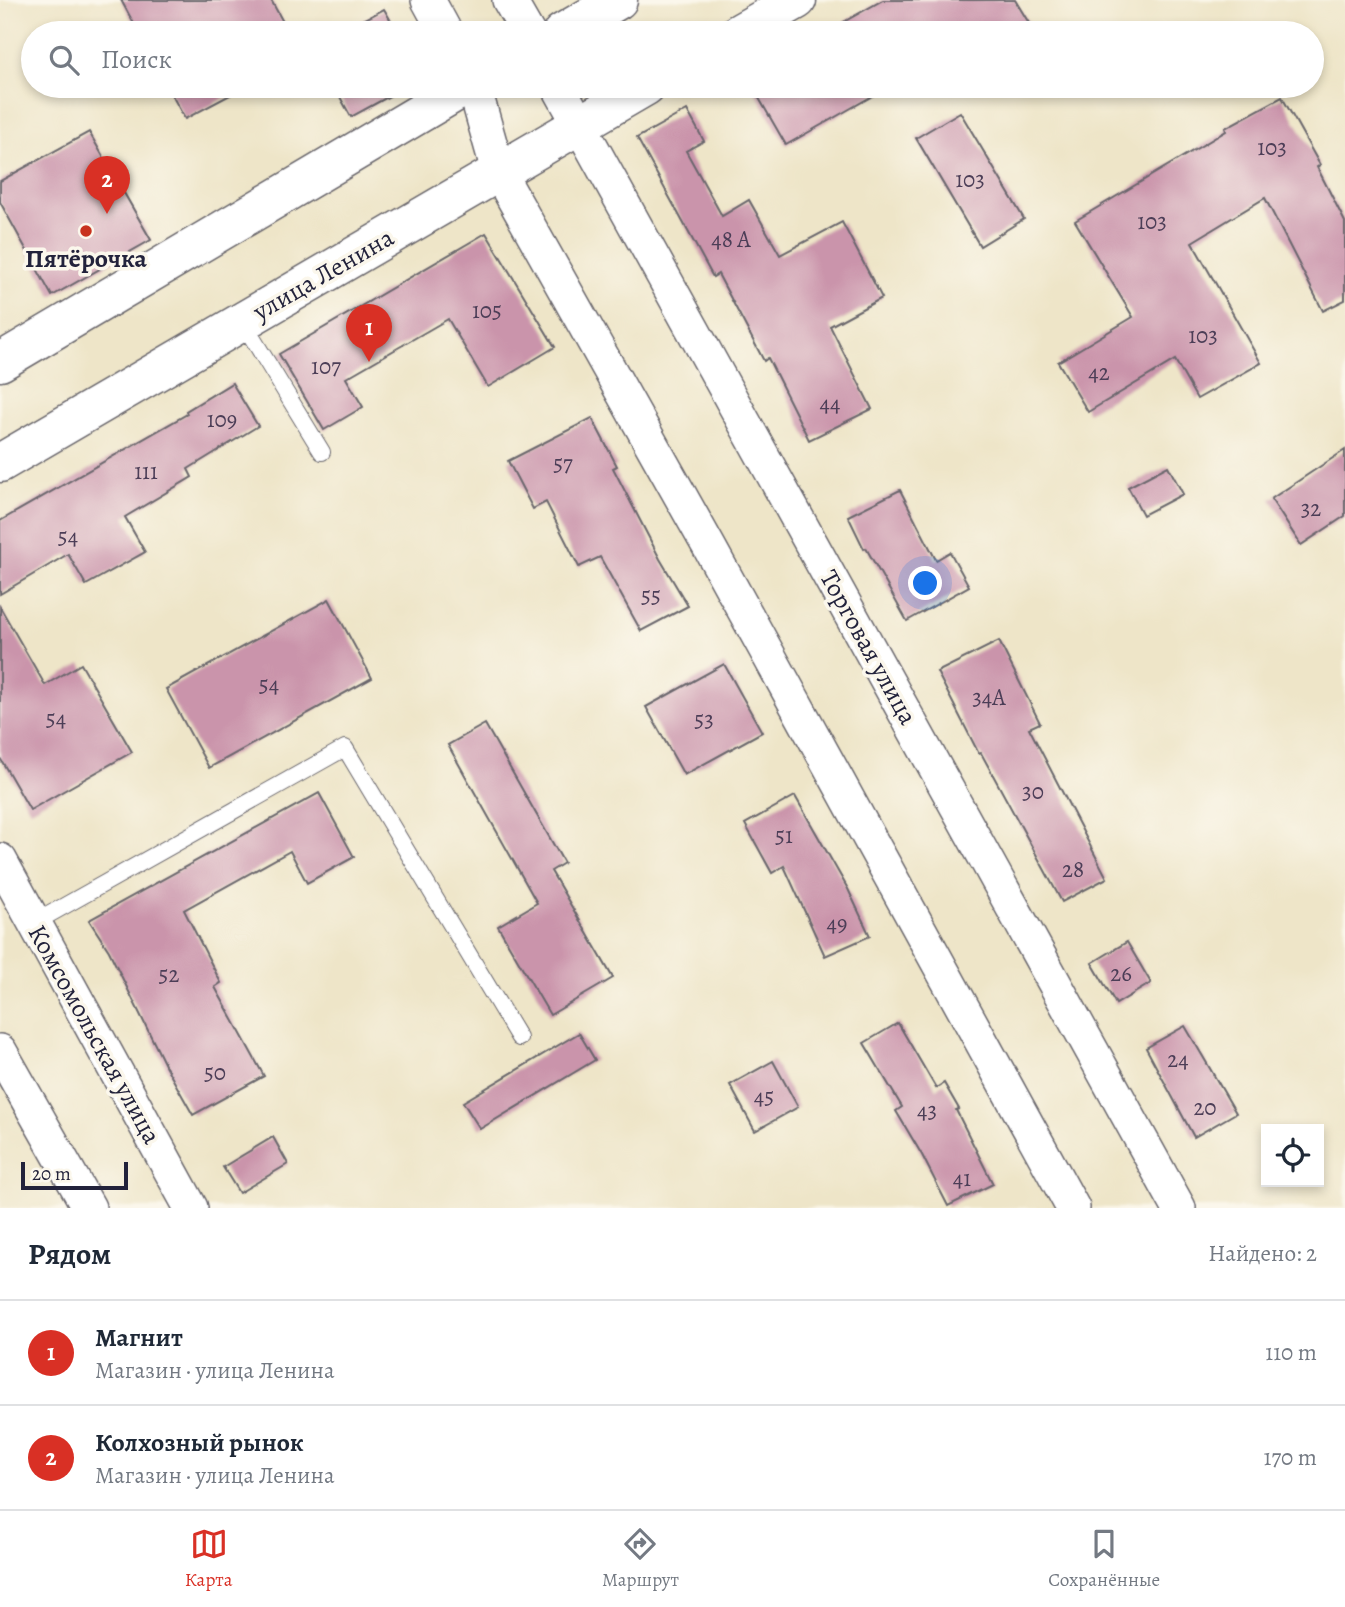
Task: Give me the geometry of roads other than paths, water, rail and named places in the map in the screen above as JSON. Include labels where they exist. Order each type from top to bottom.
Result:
[{"type":"street","points":[[428,0],[439,21]]},
{"type":"street","points":[[509,0],[521,21]]},
{"type":"street","points":[[582,21],[618,0]]},
{"type":"street","points":[[760,21],[797,0]]},
{"type":"street","points":[[0,362],[446,98]]},
{"type":"street","points":[[477,98],[498,172],[701,533],[1073,1208]]},
{"type":"street","name":"Торговая улица","points":[[565,98],[1179,1208]]},
{"type":"street","name":"улица Ленина","points":[[0,463],[625,98]]},
{"type":"street","name":"Комсомольская улица","points":[[0,860],[191,1208]]},
{"type":"street","points":[[0,1051],[89,1208]]},
{"type":"lane","points":[[242,321],[322,452]]},
{"type":"lane","points":[[34,923],[345,748],[519,1038]]},
{"type":"place","name":"Колхозный рынок","points":[[107,214]]},
{"type":"place","name":"Пятёрочка","points":[[86,231]]},
{"type":"place","name":"Магнит","points":[[369,362]]}]
